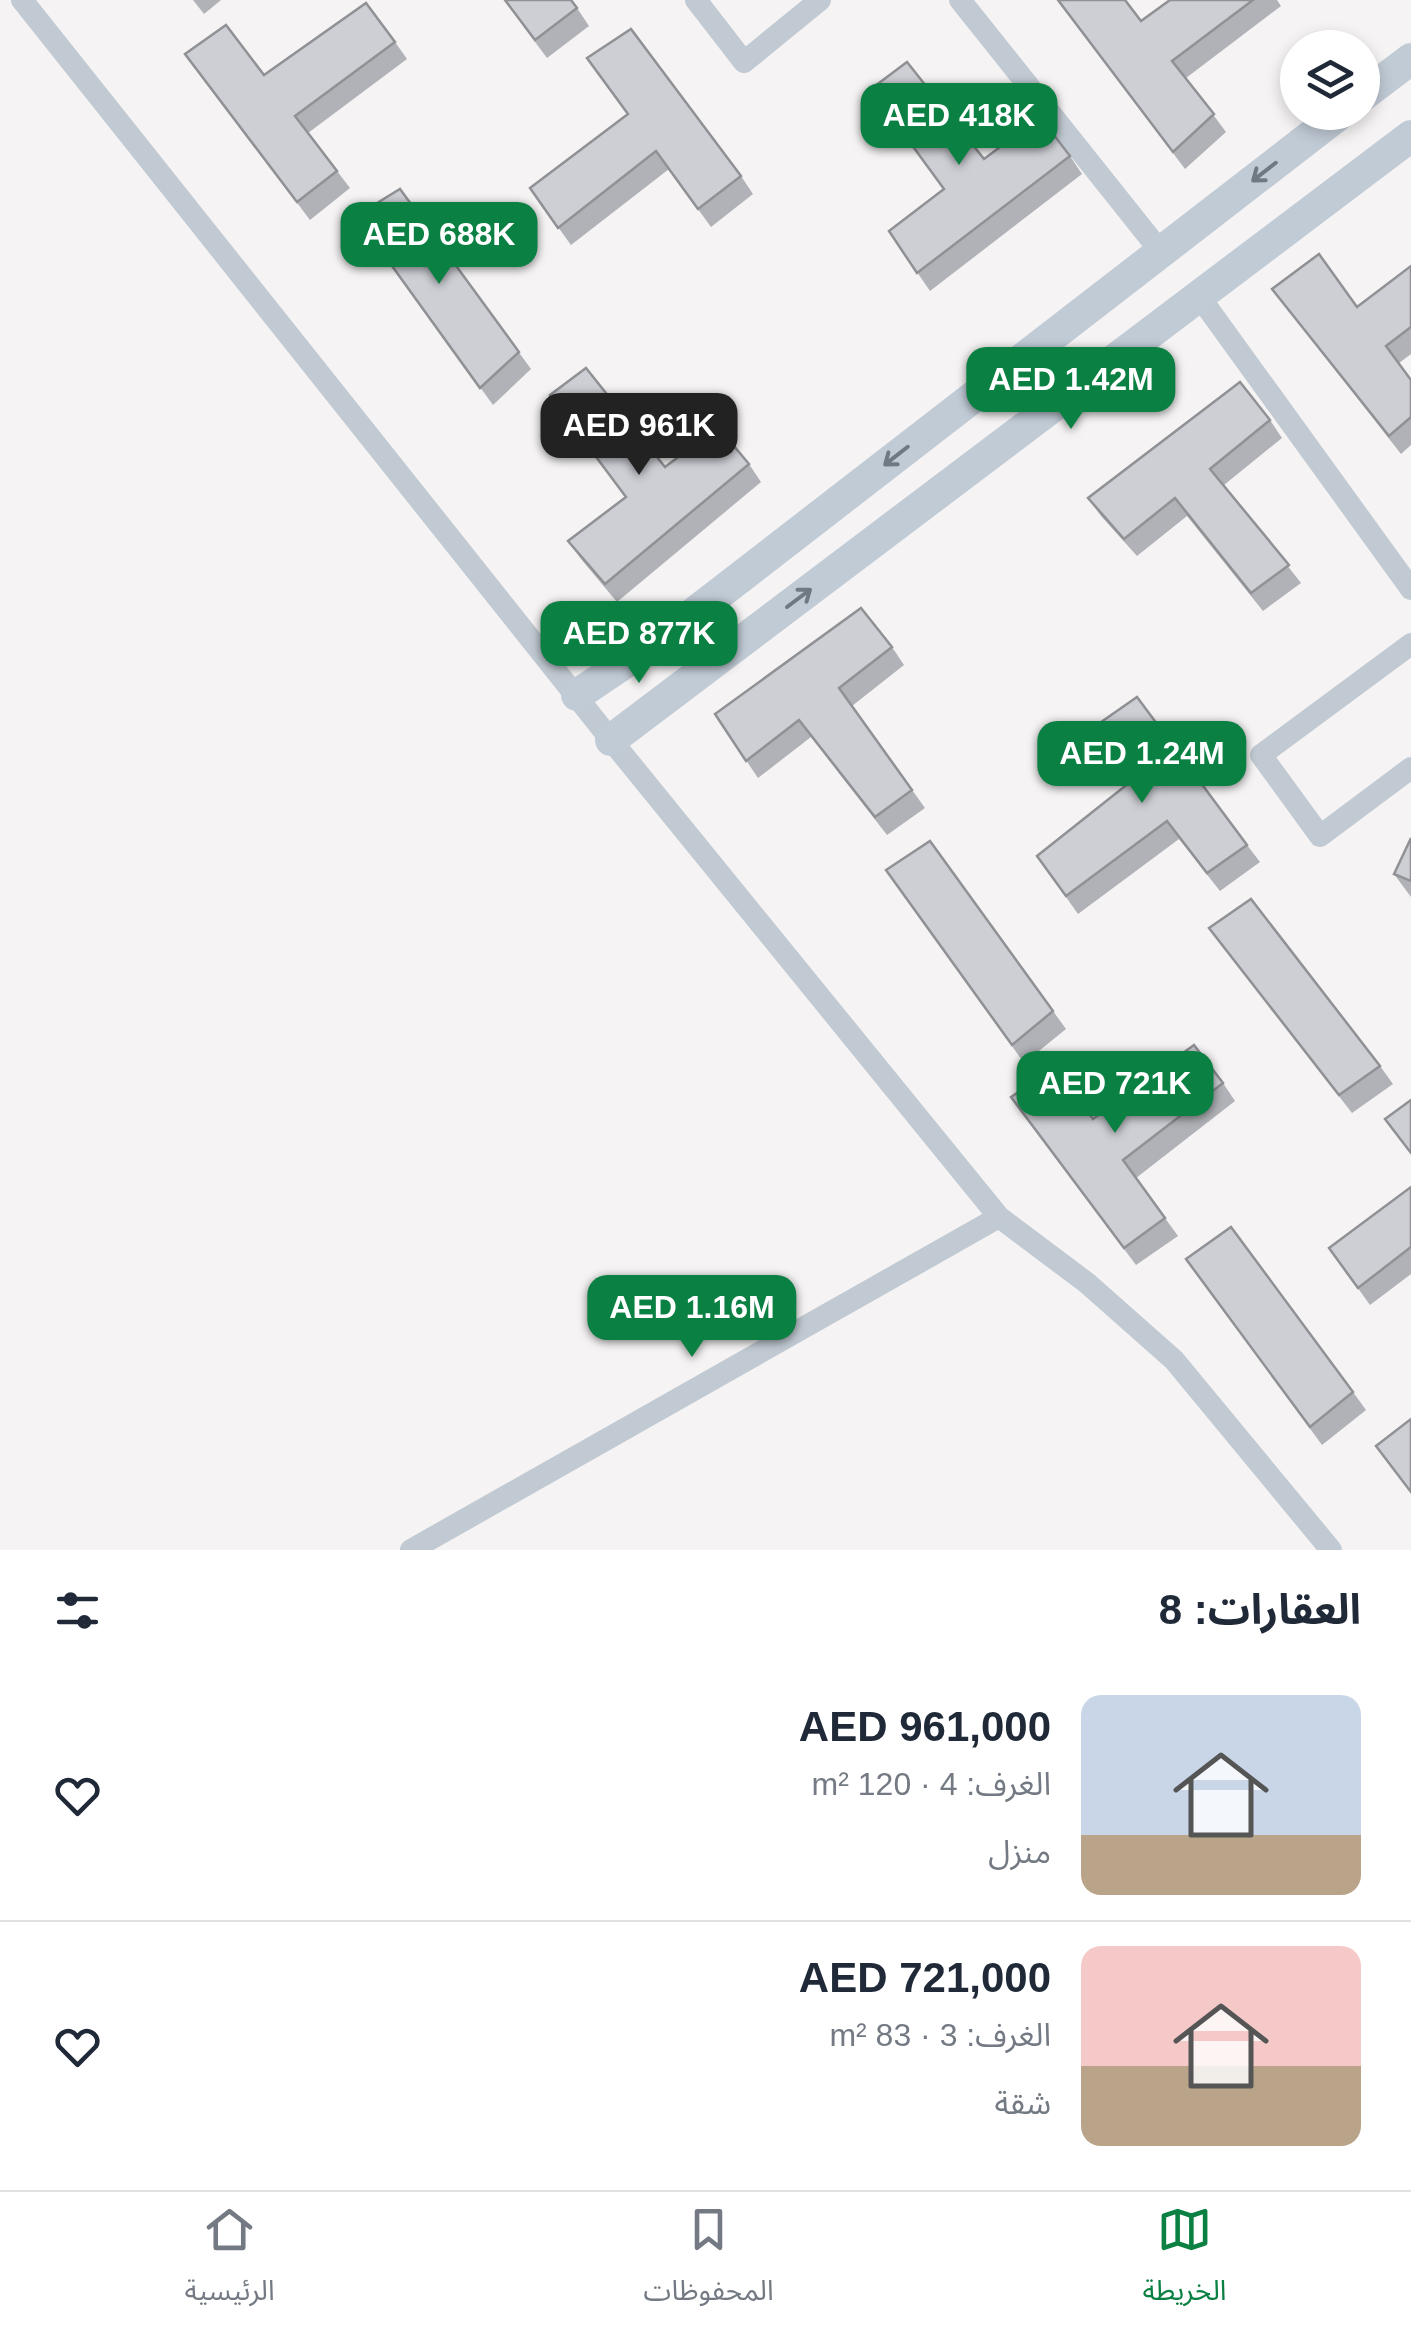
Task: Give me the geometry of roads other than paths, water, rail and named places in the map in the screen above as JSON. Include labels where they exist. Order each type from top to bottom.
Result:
[{"type":"main road","points":[[1380,82],[1411,59]]},
{"type":"main road","points":[[577,695],[663,636],[1319,130]]},
{"type":"main road","points":[[611,740],[1411,136]]},
{"type":"main road","points":[[663,636],[659,647],[662,664],[676,678],[694,678]]},
{"type":"street","points":[[22,0],[611,740],[999,1216],[1087,1283],[1174,1360],[1331,1550]]},
{"type":"street","points":[[696,0],[744,62],[820,0]]},
{"type":"street","points":[[960,0],[1161,252]]},
{"type":"street","points":[[1199,296],[1411,589]]},
{"type":"street","points":[[1411,644],[1261,755],[1320,836],[1411,768]]},
{"type":"street","points":[[411,1550],[999,1216]]}]
